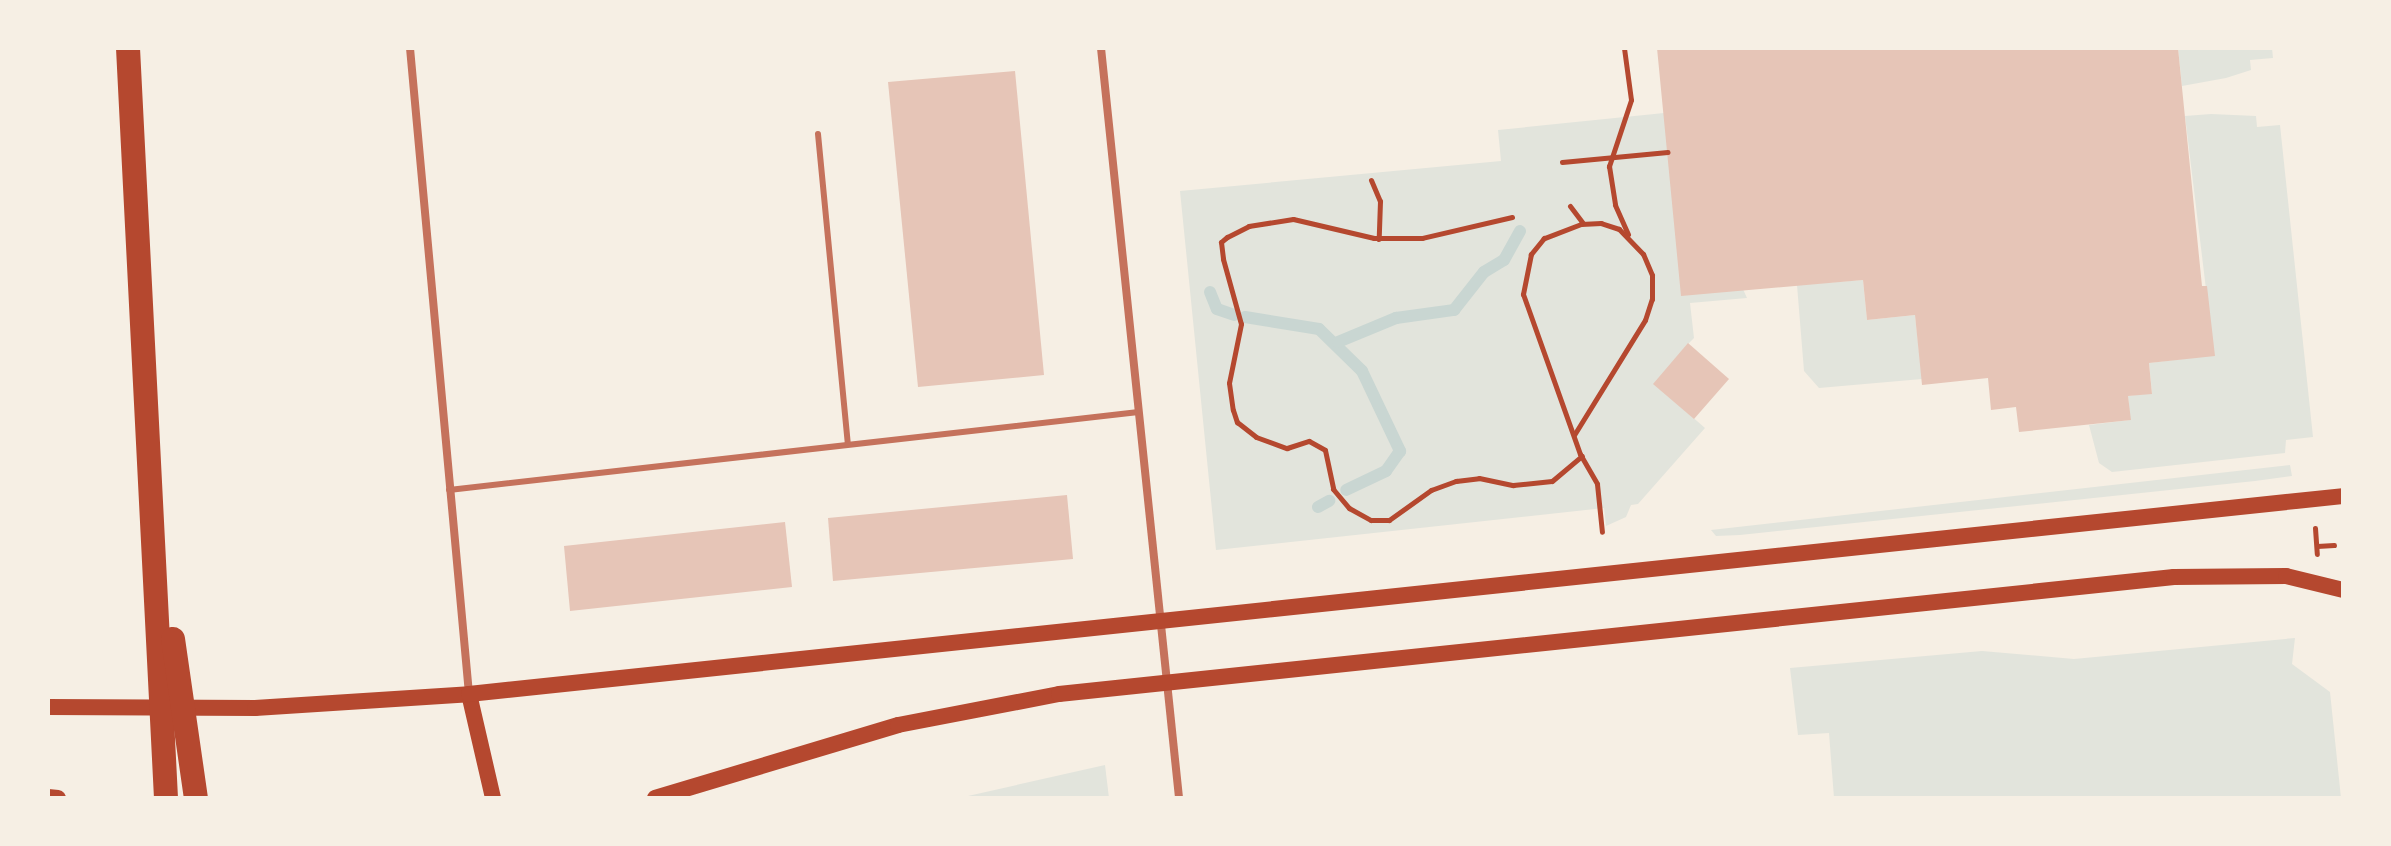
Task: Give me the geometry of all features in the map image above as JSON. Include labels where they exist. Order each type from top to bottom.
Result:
[{"type":"highway","points":[[128,48],[154,510],[166,798]]},
{"type":"highway","points":[[154,510],[196,798]]},
{"type":"main road","points":[[48,707],[268,708],[469,694],[2343,496]]},
{"type":"main road","points":[[655,798],[954,711],[1167,683],[2174,577],[2286,576],[2343,590]]},
{"type":"main road","points":[[469,694],[493,798]]},
{"type":"main road","points":[[48,797],[58,798]]},
{"type":"street","points":[[410,48],[469,694]]},
{"type":"street","points":[[1101,48],[1179,798]]},
{"type":"lane","points":[[818,134],[848,444]]},
{"type":"lane","points":[[449,490],[1139,412]]},
{"type":"path","points":[[1574,435],[1650,309],[1652,275],[1612,195],[1610,158],[1631,100],[1624,48]]},
{"type":"path","points":[[1562,162],[1668,152]]},
{"type":"path","points":[[1371,180],[1380,201],[1379,239]]},
{"type":"path","points":[[1570,206],[1584,224]]},
{"type":"path","points":[[1512,217],[1422,238],[1379,239],[1293,219],[1249,226],[1221,242],[1240,308],[1240,341],[1229,383],[1233,410],[1245,430],[1287,448],[1300,441],[1318,444],[1331,458],[1329,482],[1340,499],[1382,521],[1442,485],[1479,478],[1537,485],[1552,481],[1582,456]]},
{"type":"path","points":[[1602,532],[1597,484],[1582,456],[1523,294],[1531,254],[1544,238],[1584,224],[1619,229],[1631,238]]},
{"type":"path","points":[[2314,519],[2317,554]]},
{"type":"path","points":[[2317,546],[2334,545]]},
{"type":"shaded area","points":[[2178,48],[2272,48],[2273,58],[2250,60],[2251,70],[2226,78],[2182,86]]},
{"type":"shaded area","points":[[1664,113],[1747,298],[1690,303],[1694,338],[1685,347],[1689,414],[1705,428],[1638,504],[1631,505],[1626,517],[1606,526],[1604,508],[1216,550],[1180,191],[1501,161],[1498,130]]},
{"type":"shaded area","points":[[2185,116],[2256,116],[2257,127],[2280,125],[2313,437],[2286,440],[2285,453],[2112,472],[2099,463],[2089,425],[2130,420],[2128,396],[2152,393],[2149,363],[2214,355]]},
{"type":"shaded area","points":[[1863,280],[1867,320],[1915,315],[1922,379],[1819,388],[1804,371],[1797,285]]},
{"type":"shaded area","points":[[2290,465],[2292,476],[2255,481],[1740,535],[1716,536],[1711,530]]},
{"type":"shaded area","points":[[2295,638],[2292,664],[2330,692],[2341,798],[1834,798],[1829,733],[1798,735],[1790,668],[1982,651],[2074,659]]},
{"type":"shaded area","points":[[1105,765],[1109,798],[959,798]]},
{"type":"building","points":[[1657,48],[2178,48],[2202,286],[2207,286],[2215,356],[2149,363],[2152,394],[2128,396],[2131,420],[2019,432],[2016,407],[1991,410],[1988,378],[1922,385],[1915,315],[1867,320],[1863,280],[1681,296]]},
{"type":"building","points":[[1015,71],[1044,375],[918,387],[888,82]]},
{"type":"building","points":[[1688,343],[1729,379],[1694,419],[1653,384]]},
{"type":"building","points":[[1067,495],[1073,559],[833,581],[828,518]]},
{"type":"building","points":[[785,522],[792,587],[570,611],[564,546]]},
{"type":"waterway","points":[[1338,342],[1396,318],[1454,310],[1484,272],[1504,260],[1520,231]]},
{"type":"waterway","points":[[1210,292],[1217,309],[1234,315]]},
{"type":"waterway","points":[[1245,317],[1319,329],[1362,371],[1400,451],[1386,471],[1346,490]]},
{"type":"waterway","points":[[1318,507],[1329,501]]}]
